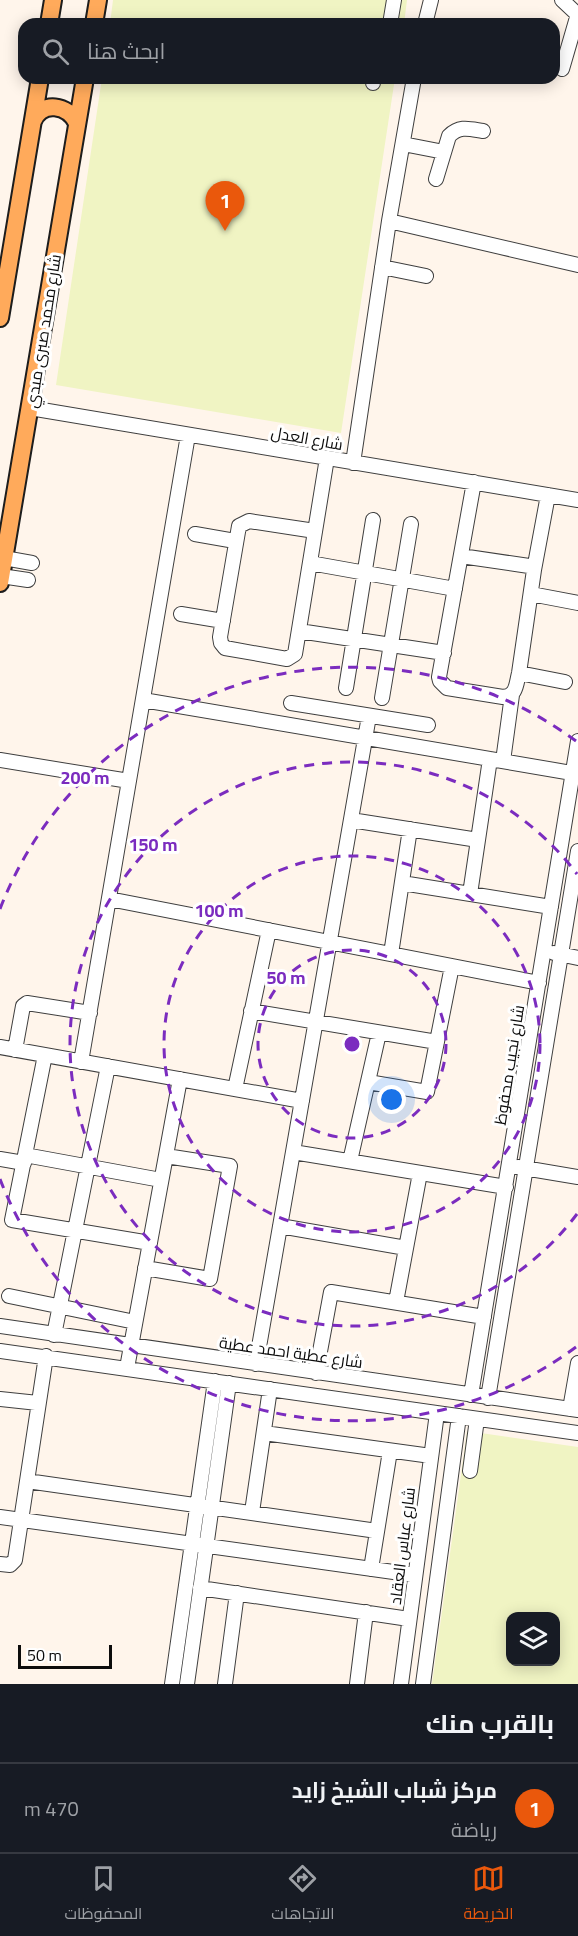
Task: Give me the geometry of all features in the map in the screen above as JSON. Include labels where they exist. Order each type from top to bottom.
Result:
[{"type":"main road","points":[[50,18],[53,0]]},
{"type":"main road","points":[[95,18],[98,0]]},
{"type":"main road","points":[[0,318],[1,301],[39,84]]},
{"type":"main road","name":"شارع محمد صبرى مبدي","points":[[1,579],[84,84]]},
{"type":"main road","points":[[33,121],[41,110],[55,107],[69,111],[77,123]]},
{"type":"street","points":[[391,18],[394,0]]},
{"type":"street","points":[[427,18],[430,0]]},
{"type":"street","points":[[562,0],[578,14],[562,69]]},
{"type":"street","points":[[353,462],[389,221],[413,84]]},
{"type":"street","points":[[436,179],[449,135],[453,131],[464,128],[483,131]]},
{"type":"street","points":[[403,144],[444,152]]},
{"type":"street","points":[[389,221],[578,265]]},
{"type":"street","points":[[382,267],[426,276]]},
{"type":"street","name":"شارع العدل","points":[[30,408],[578,500]]},
{"type":"street","points":[[81,1062],[188,435]]},
{"type":"street","points":[[315,531],[245,521],[239,526],[222,621],[220,640],[225,648],[283,659],[295,654],[327,458]]},
{"type":"street","points":[[474,482],[439,677],[444,686],[503,697],[512,695]]},
{"type":"street","points":[[470,894],[478,840],[519,673],[548,495]]},
{"type":"street","points":[[346,688],[373,520]]},
{"type":"street","points":[[382,698],[411,524]]},
{"type":"street","points":[[195,534],[236,541]]},
{"type":"street","points":[[461,556],[529,566],[534,570]]},
{"type":"street","points":[[4,558],[32,563]]},
{"type":"street","points":[[310,563],[455,589]]},
{"type":"street","points":[[1,579],[28,580]]},
{"type":"street","points":[[531,594],[578,603]]},
{"type":"street","points":[[182,614],[222,621]]},
{"type":"street","points":[[299,631],[444,653]]},
{"type":"street","points":[[519,673],[566,682]]},
{"type":"street","points":[[143,700],[576,773]]},
{"type":"street","points":[[291,703],[428,725]]},
{"type":"street","points":[[256,1364],[369,716]]},
{"type":"street","name":"شارع نجيب محفوظ","points":[[471,1395],[551,907],[576,773],[578,741]]},
{"type":"street","points":[[0,760],[129,781]]},
{"type":"street","points":[[351,820],[478,840]]},
{"type":"street","points":[[391,954],[410,829]]},
{"type":"street","name":"شارع نجيب محفوظ","points":[[488,1398],[578,851]]},
{"type":"street","points":[[402,883],[551,907]]},
{"type":"street","points":[[109,899],[539,983]]},
{"type":"street","points":[[235,1089],[269,930]]},
{"type":"street","points":[[544,951],[578,958]]},
{"type":"street","points":[[368,1082],[427,1092],[452,966]]},
{"type":"street","points":[[15,1050],[23,1006],[27,1003],[90,1013]]},
{"type":"street","points":[[252,1011],[437,1042]]},
{"type":"street","points":[[350,1161],[379,1033]]},
{"type":"street","points":[[0,1047],[302,1101]]},
{"type":"street","points":[[45,1055],[24,1159],[7,1209],[12,1220],[150,1243]]},
{"type":"street","points":[[54,1335],[108,1066]]},
{"type":"street","points":[[127,1368],[180,1079]]},
{"type":"street","points":[[293,1152],[506,1187]]},
{"type":"street","points":[[145,1268],[210,1279],[230,1166],[166,1156]]},
{"type":"street","points":[[0,1159],[24,1159],[88,1166],[161,1180]]},
{"type":"street","points":[[509,1165],[578,1177]]},
{"type":"street","points":[[396,1302],[420,1173]]},
{"type":"street","points":[[280,1226],[406,1248]]},
{"type":"street","points":[[316,1373],[331,1292],[484,1317]]},
{"type":"street","points":[[9,1296],[135,1323]]},
{"type":"street","name":"شارع عطية احمد عطية","points":[[0,1326],[574,1410]]},
{"type":"street","points":[[0,1351],[578,1433]]},
{"type":"street","points":[[0,1564],[14,1563],[46,1356]]},
{"type":"street","points":[[574,1410],[578,1363]]},
{"type":"street","points":[[172,1684],[197,1504],[222,1382]]},
{"type":"street","points":[[187,1684],[212,1506],[222,1382]]},
{"type":"street","points":[[252,1512],[270,1389]]},
{"type":"street","points":[[0,1399],[38,1403]]},
{"type":"street","name":"شارع عباس العقاد","points":[[401,1684],[437,1413]]},
{"type":"street","points":[[423,1684],[459,1416]]},
{"type":"street","points":[[470,1472],[477,1419]]},
{"type":"street","points":[[264,1433],[431,1456]]},
{"type":"street","points":[[371,1569],[390,1450]]},
{"type":"street","points":[[27,1481],[377,1531]]},
{"type":"street","points":[[0,1517],[415,1575]]},
{"type":"street","points":[[200,1588],[409,1619]]},
{"type":"street","points":[[225,1684],[237,1593]]},
{"type":"street","points":[[357,1684],[366,1612]]},
{"type":"green space","points":[[113,0],[407,0],[405,18],[111,18]]},
{"type":"green space","points":[[101,84],[394,84],[341,433],[56,385]]},
{"type":"green space","points":[[467,1431],[578,1447],[578,1684],[432,1684]]},
{"type":"place","name":"مركز شباب الشيخ زايد","points":[[225,231]]}]
